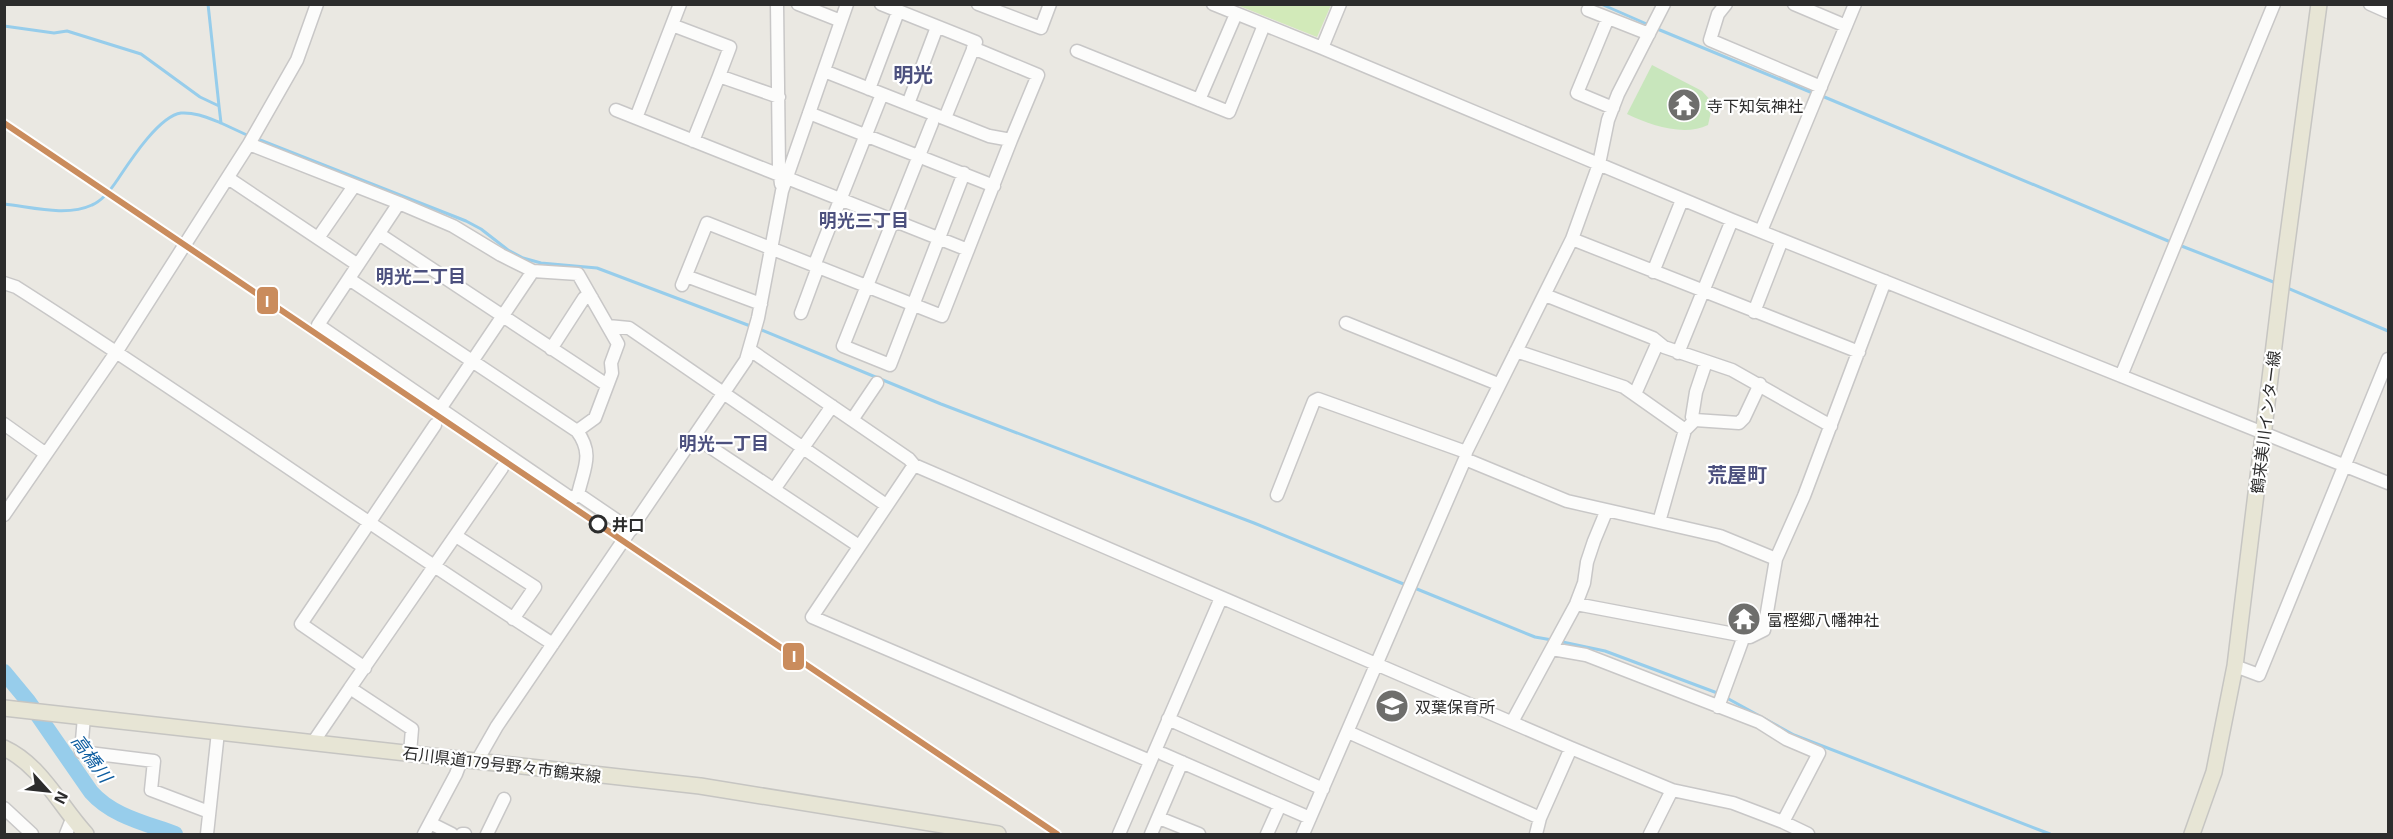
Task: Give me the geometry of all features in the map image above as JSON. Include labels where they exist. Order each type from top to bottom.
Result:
[{"type":"main road","name":"鶴来美川インター線","points":[[2192,834],[2214,772],[2235,666],[2281,287],[2319,4]]},
{"type":"main road","name":"石川県道179号野々市鶴来線","points":[[4,708],[700,786],[998,834]]},
{"type":"main road","points":[[4,748],[13,752],[39,774],[86,834]]},
{"type":"street","points":[[4,515],[117,351],[252,140],[297,60],[317,4]]},
{"type":"street","points":[[636,118],[680,4]]},
{"type":"street","points":[[798,4],[841,21]]},
{"type":"street","points":[[477,761],[497,726],[746,360],[761,304],[783,182],[847,4]]},
{"type":"street","points":[[881,4],[976,42],[945,118]]},
{"type":"street","points":[[982,5],[1041,28],[1050,4]]},
{"type":"street","points":[[1213,4],[1323,48],[1682,200],[2388,483]]},
{"type":"street","points":[[1323,48],[1340,4]]},
{"type":"street","points":[[1303,834],[1498,384],[1572,239],[1599,164],[1613,108],[1632,65],[1664,4]]},
{"type":"street","points":[[1726,4],[1718,14],[1710,40],[1818,92]]},
{"type":"street","points":[[1794,4],[1846,26]]},
{"type":"street","points":[[1761,231],[1855,4]]},
{"type":"street","points":[[2121,376],[2274,4]]},
{"type":"street","points":[[2370,4],[2388,12]]},
{"type":"street","points":[[777,5],[783,182]]},
{"type":"street","points":[[1588,10],[1608,18],[1652,28]]},
{"type":"street","points":[[869,89],[898,12]]},
{"type":"street","points":[[1199,100],[1236,14]]},
{"type":"street","points":[[1608,18],[1577,93],[1613,108]]},
{"type":"street","points":[[672,25],[730,47],[693,141]]},
{"type":"street","points":[[1077,51],[1229,112],[1264,25]]},
{"type":"street","points":[[908,104],[937,27]]},
{"type":"street","points":[[761,304],[684,280],[708,224],[942,316],[1038,75],[973,48]]},
{"type":"street","points":[[824,71],[989,136],[1011,140]]},
{"type":"street","points":[[719,75],[779,97]]},
{"type":"street","points":[[801,313],[839,200],[882,94]]},
{"type":"street","points":[[616,110],[693,141],[783,182],[839,200],[968,250]]},
{"type":"street","points":[[809,113],[994,186]]},
{"type":"street","points":[[932,123],[843,346],[890,365],[964,173]]},
{"type":"street","points":[[252,140],[354,186],[453,225],[501,255],[533,271],[578,274],[618,344],[611,363],[612,373],[595,418],[577,431]]},
{"type":"street","points":[[228,178],[358,265]]},
{"type":"street","points":[[318,238],[354,186]]},
{"type":"street","points":[[1653,272],[1682,200]]},
{"type":"street","points":[[349,279],[577,431],[585,442],[587,453],[578,494],[572,499],[318,325],[399,203]]},
{"type":"street","points":[[1678,353],[1732,220]]},
{"type":"street","points":[[379,234],[608,385]]},
{"type":"street","points":[[1572,239],[1859,352]]},
{"type":"street","points":[[1754,312],[1782,240]]},
{"type":"street","points":[[440,409],[533,271]]},
{"type":"street","points":[[1576,604],[1750,637],[1764,630],[1776,559],[1804,495],[1885,281]]},
{"type":"street","points":[[4,284],[16,287],[117,351],[434,567],[553,644]]},
{"type":"street","points":[[1545,295],[1653,338],[1664,347],[1678,353],[1732,370],[1831,426]]},
{"type":"street","points":[[551,349],[584,298],[592,298]]},
{"type":"street","points":[[1346,323],[1498,384]]},
{"type":"street","points":[[608,326],[629,328],[886,505]]},
{"type":"street","points":[[1635,394],[1658,342]]},
{"type":"street","points":[[750,350],[909,459],[914,465],[1672,790],[1733,803],[1808,834]]},
{"type":"street","points":[[1516,351],[1624,387],[1686,430]]},
{"type":"street","points":[[2235,666],[2259,675],[2388,359]]},
{"type":"street","points":[[1695,420],[1692,417],[1696,392],[1706,362]]},
{"type":"street","points":[[852,420],[877,383]]},
{"type":"street","points":[[1695,420],[1739,423],[1744,418],[1760,384]]},
{"type":"street","points":[[1277,495],[1314,401],[1318,399],[1466,456],[1567,501],[1606,512],[1720,536],[1776,559]]},
{"type":"street","points":[[775,488],[832,406]]},
{"type":"street","points":[[1659,522],[1686,430],[1695,420]]},
{"type":"street","points":[[4,424],[46,454]]},
{"type":"street","points":[[365,669],[301,624],[435,425]]},
{"type":"street","points":[[695,437],[775,488],[859,546]]},
{"type":"street","points":[[914,465],[812,617],[1150,761]]},
{"type":"street","points":[[314,741],[502,468]]},
{"type":"street","points":[[578,494],[631,530]]},
{"type":"street","points":[[1512,722],[1576,604],[1584,583],[1587,562],[1606,512]]},
{"type":"street","points":[[456,536],[535,587],[513,619]]},
{"type":"street","points":[[1119,834],[1221,598]]},
{"type":"street","points":[[1718,706],[1744,636]]},
{"type":"street","points":[[1555,643],[1759,722],[1786,739],[1819,753],[1783,822]]},
{"type":"street","points":[[350,688],[412,729],[410,753]]},
{"type":"street","points":[[84,717],[81,752],[154,761],[151,790],[209,812]]},
{"type":"street","points":[[1168,719],[1323,789]]},
{"type":"street","points":[[207,834],[218,732]]},
{"type":"street","points":[[1348,732],[1540,818]]},
{"type":"street","points":[[1536,834],[1540,818],[1571,748]]},
{"type":"street","points":[[1163,754],[1310,818]]},
{"type":"street","points":[[424,834],[462,758]]},
{"type":"street","points":[[1152,834],[1182,762]]},
{"type":"street","points":[[1650,834],[1672,790]]},
{"type":"street","points":[[487,834],[504,799]]},
{"type":"street","points":[[1267,834],[1280,805]]},
{"type":"street","points":[[4,808],[32,834]]},
{"type":"street","points":[[1159,818],[1199,834]]},
{"type":"street","points":[[66,834],[72,819]]},
{"type":"street","points":[[430,823],[452,834]]},
{"type":"green space","points":[[1237,5],[1331,5],[1317,37]]},
{"type":"green space","points":[[1652,65],[1702,91],[1713,103],[1708,125],[1678,130],[1646,122],[1627,114]]},
{"type":"waterway","points":[[208,4],[219,106]]},
{"type":"waterway","points":[[1601,4],[1649,25]]},
{"type":"waterway","points":[[4,26],[54,33],[67,31],[141,54],[200,97],[219,106],[221,123],[249,136]]},
{"type":"waterway","points":[[1655,28],[1815,94]]},
{"type":"waterway","points":[[1822,96],[2173,243]]},
{"type":"waterway","points":[[4,204],[60,211],[82,209],[99,201],[110,190],[137,151],[155,130],[172,116],[191,113],[221,123]]},
{"type":"waterway","points":[[255,138],[466,221],[523,258],[541,263],[597,268],[753,327]]},
{"type":"waterway","points":[[2179,245],[2276,283]]},
{"type":"waterway","points":[[2285,287],[2388,331]]},
{"type":"waterway","points":[[759,329],[941,404],[1254,523],[1406,585]]},
{"type":"waterway","points":[[1412,587],[1535,637],[1552,640]]},
{"type":"waterway","points":[[1558,641],[1605,651],[1720,694]]},
{"type":"waterway","name":"高橋川","points":[[4,672],[28,701],[91,792],[99,800],[130,818],[175,834]]},
{"type":"waterway","points":[[1725,697],[1794,735],[2050,834]]},
{"type":"transit line","name":"I","points":[[4,123],[1057,834]]},
{"type":"place","name":"寺下知気神社","points":[[1684,105]]},
{"type":"place","name":"井口","points":[[598,524]]},
{"type":"place","name":"富樫郷八幡神社","points":[[1744,619]]},
{"type":"place","name":"双葉保育所","points":[[1392,706]]},
{"type":"district","name":"明光","points":[[913,74]]},
{"type":"district","name":"明光三丁目","points":[[864,220]]},
{"type":"district","name":"明光二丁目","points":[[421,276]]},
{"type":"district","name":"明光一丁目","points":[[724,443]]},
{"type":"district","name":"荒屋町","points":[[1737,474]]}]
